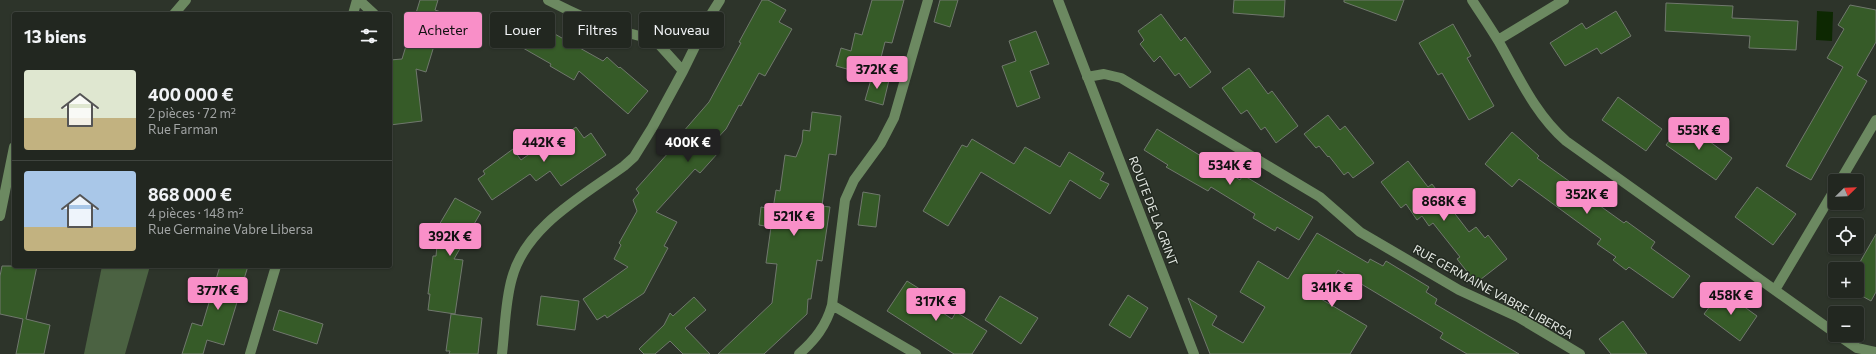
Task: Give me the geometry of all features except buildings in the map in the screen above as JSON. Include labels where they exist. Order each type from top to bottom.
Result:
[{"type":"street","points":[[176,12],[186,0]]},
{"type":"street","points":[[354,12],[358,0],[372,12]]},
{"type":"street","points":[[548,0],[598,24],[639,36]]},
{"type":"street","points":[[712,12],[720,0]]},
{"type":"street","points":[[799,354],[818,335],[825,324],[832,305],[845,200],[854,180],[881,143],[894,118],[928,0]]},
{"type":"street","name":"ROUTE DE LA GRINT","points":[[1058,0],[1194,354]]},
{"type":"street","points":[[1472,0],[1498,40],[1531,100],[1552,129],[1566,141],[1828,328]]},
{"type":"street","points":[[1498,40],[1564,0]]},
{"type":"street","points":[[663,48],[683,71]]},
{"type":"street","points":[[502,354],[510,285],[517,263],[525,248],[545,224],[624,166],[634,156],[652,128],[694,48]]},
{"type":"street","name":"RUE GERMAINE VABRE LIBERSA","points":[[1087,77],[1104,74],[1122,78],[1320,197],[1360,232],[1459,290],[1518,318],[1580,354]]},
{"type":"street","points":[[1844,174],[1876,120]]},
{"type":"street","points":[[0,216],[12,157]]},
{"type":"street","points":[[1775,290],[1828,201]]},
{"type":"street","points":[[250,354],[275,268]]},
{"type":"street","points":[[832,305],[916,354]]},
{"type":"street","points":[[1848,342],[1857,348],[1876,353]]},
{"type":"shaded area","points":[[1817,11],[1833,12],[1832,41],[1816,40]]},
{"type":"shaded area","points":[[102,268],[149,268],[125,354],[84,354]]}]
